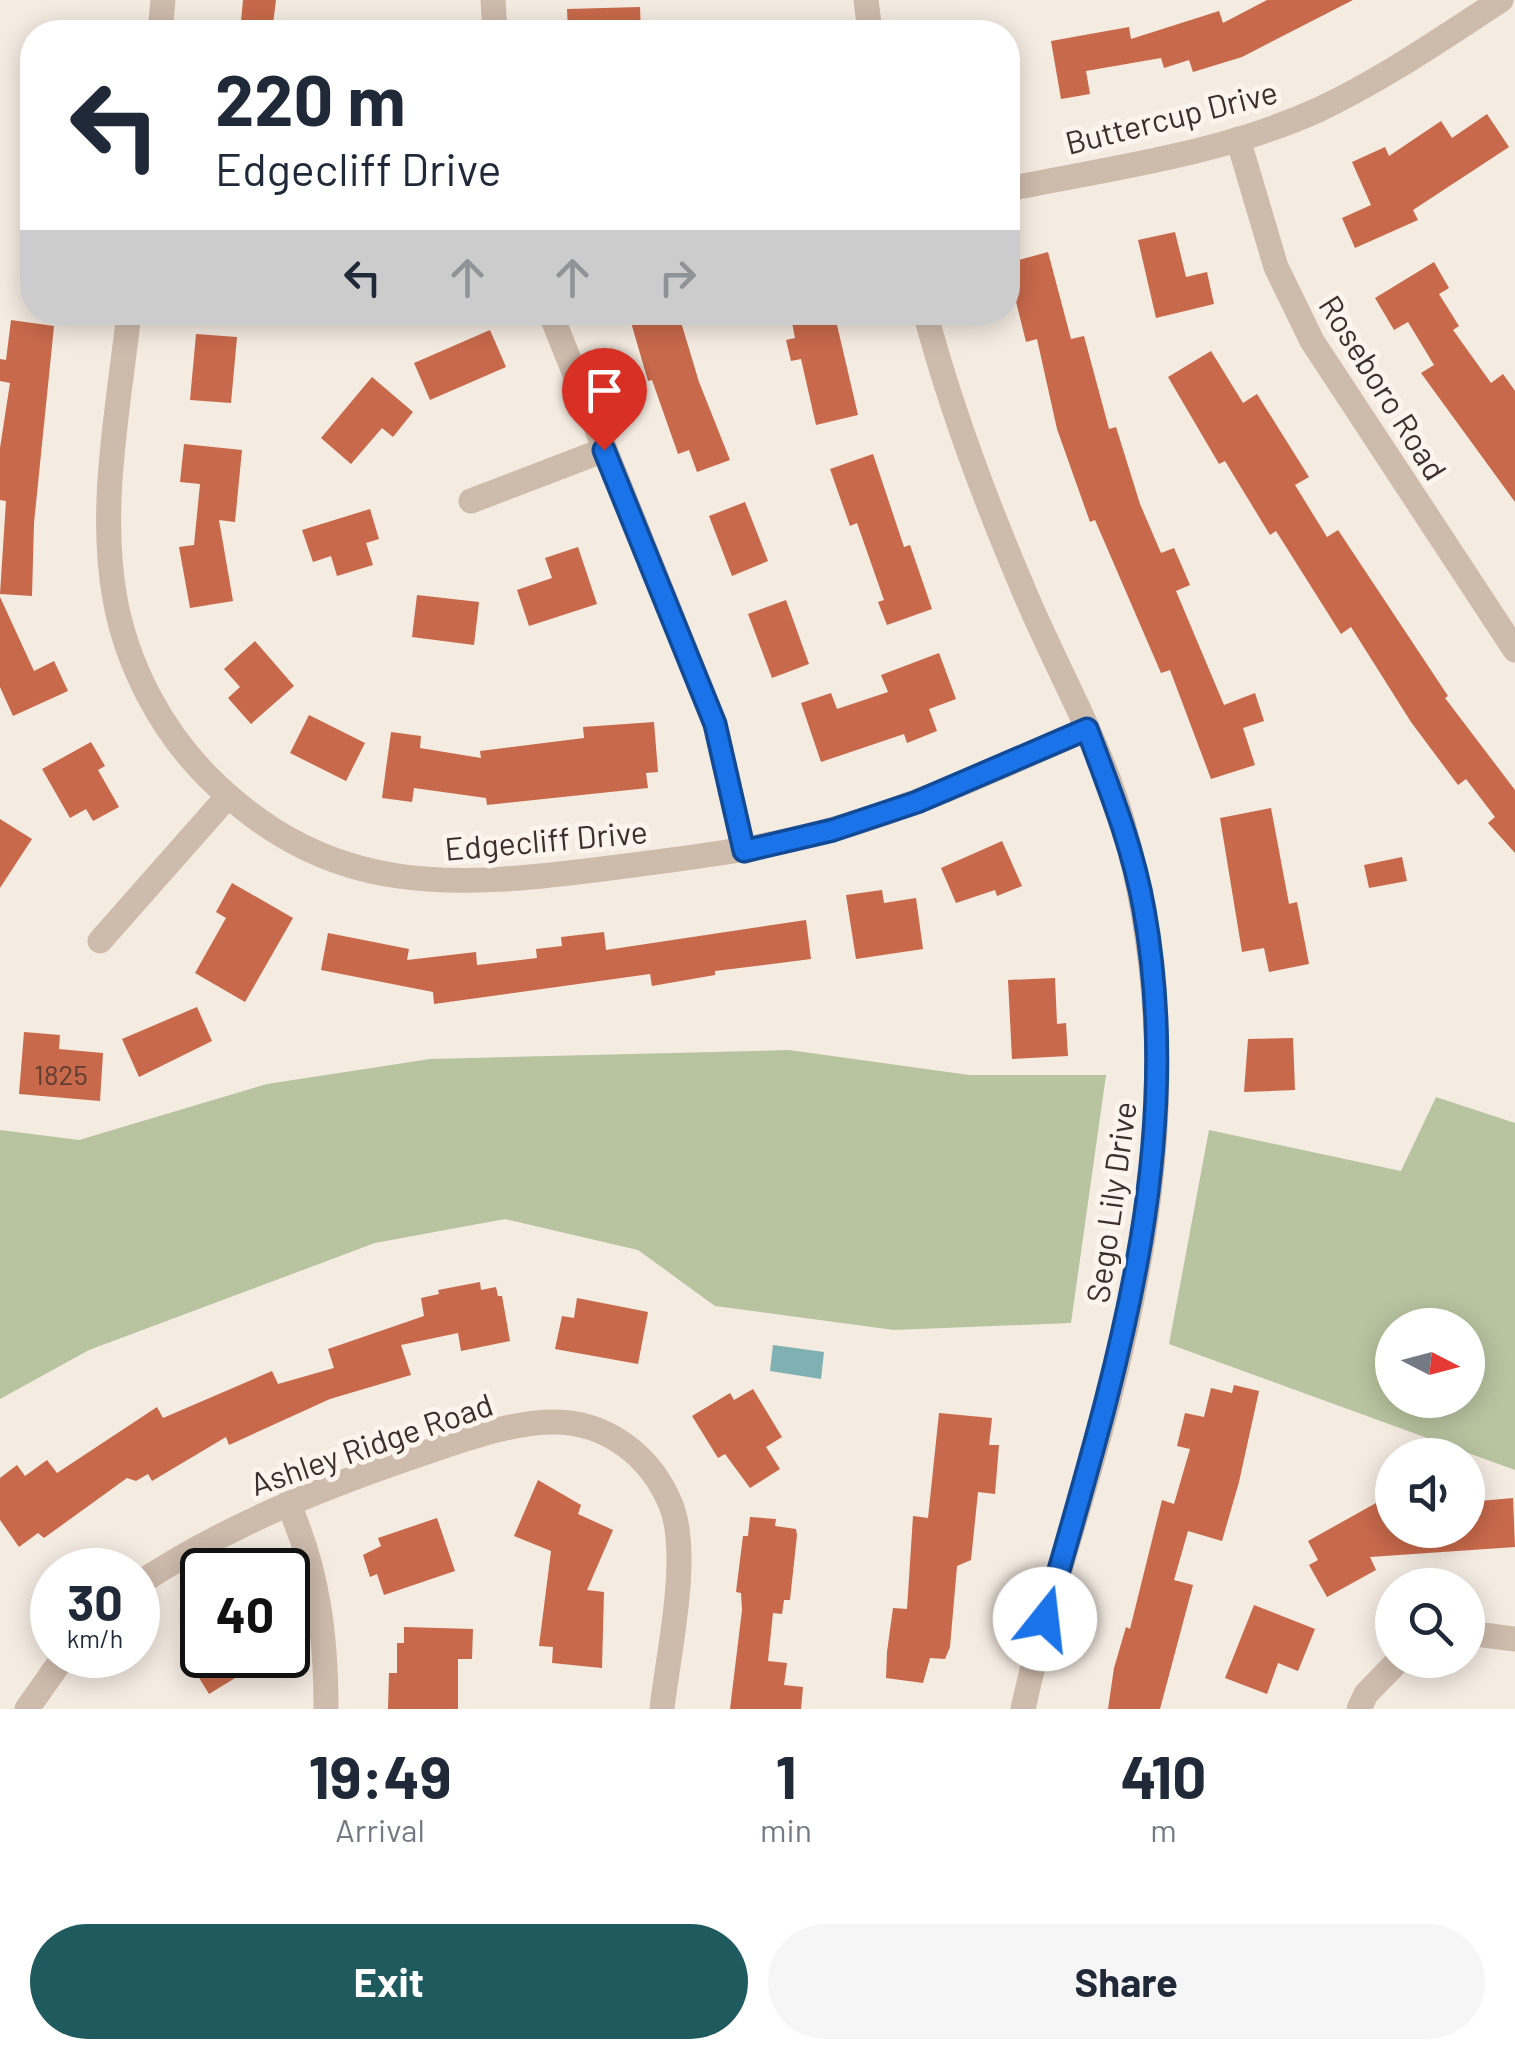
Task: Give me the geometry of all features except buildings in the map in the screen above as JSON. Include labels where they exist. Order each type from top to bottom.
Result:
[{"type":"street","name":"Buttercup Drive","points":[[1020,186],[1238,139],[1316,111],[1390,72],[1501,0]]},
{"type":"street","name":"Roseboro Road","points":[[1238,139],[1276,267],[1312,341],[1515,650]]},
{"type":"street","name":"Edgecliff Drive","points":[[128,325],[110,484],[109,542],[115,600],[131,656],[154,708],[187,756],[228,796],[280,834],[336,860],[410,880],[501,882],[744,851],[833,830],[917,802],[1087,729]]},
{"type":"street","points":[[555,325],[715,724],[744,851]]},
{"type":"street","name":"Sego Lily Drive","points":[[929,325],[975,471],[1087,729],[1120,816],[1144,907],[1157,998],[1160,1083],[1154,1165],[1120,1351],[1023,1709]]},
{"type":"street","points":[[471,501],[604,450]]},
{"type":"street","points":[[100,942],[228,796]]},
{"type":"street","name":"Ashley Ridge Road","points":[[160,1570],[187,1552],[288,1503],[434,1449],[528,1424],[585,1426],[612,1436],[636,1452],[665,1493],[678,1542],[662,1709]]},
{"type":"street","points":[[288,1503],[308,1548],[320,1601],[326,1709]]},
{"type":"street","points":[[1485,1635],[1515,1639]]},
{"type":"street","points":[[27,1709],[49,1678]]},
{"type":"street","points":[[1359,1709],[1366,1694],[1382,1678]]},
{"type":"green space","points":[[789,1050],[969,1075],[1106,1075],[1071,1323],[894,1330],[715,1306],[638,1250],[505,1219],[375,1243],[89,1350],[0,1399],[0,1130],[79,1140],[267,1084],[430,1059]]},
{"type":"green space","points":[[1436,1097],[1515,1123],[1515,1470],[1485,1459],[1485,1438],[1427,1438],[1169,1344],[1209,1130],[1401,1171]]},
{"type":"water","points":[[773,1345],[824,1352],[821,1379],[770,1371]]},
{"type":"route","points":[[604,450],[715,724],[744,851],[833,830],[917,802],[1087,729],[1120,816],[1144,907],[1157,998],[1160,1083],[1154,1165],[1120,1351],[1045,1619]]}]
